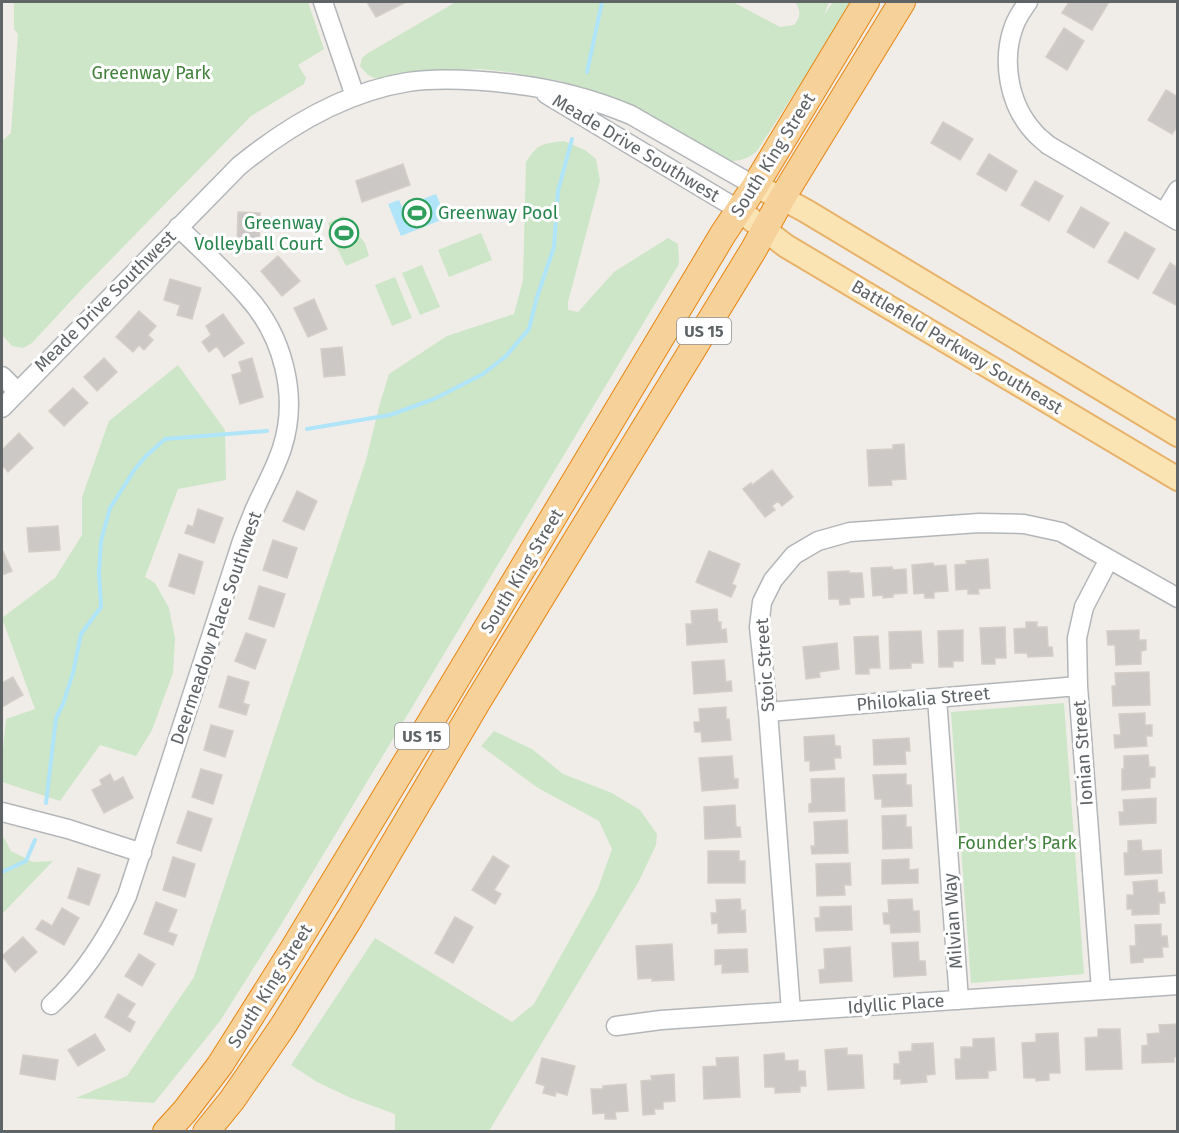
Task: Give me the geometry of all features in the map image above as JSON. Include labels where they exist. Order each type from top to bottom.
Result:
[{"type":"highway","name":"South King Street","points":[[166,1131],[185,1111],[220,1065],[292,951],[866,2]]},
{"type":"highway","name":"South King Street","points":[[206,1131],[232,1100],[283,1026],[350,918],[478,701],[902,2]]},
{"type":"main road","points":[[755,186],[783,198],[1178,435]]},
{"type":"main road","name":"Battlefield Parkway Southeast","points":[[739,210],[786,246],[1178,479]]},
{"type":"street","points":[[323,2],[355,96]]},
{"type":"street","points":[[1028,2],[1015,24],[1009,43],[1008,61],[1014,101],[1034,132],[1048,145],[1171,217],[1178,190]]},
{"type":"street","name":"Meade Drive Southwest","points":[[2,408],[16,391],[239,166],[290,128],[355,96],[408,82],[441,79],[474,80],[534,87],[574,95],[631,115],[755,186]]},
{"type":"street","name":"Meade Drive Southwest","points":[[534,87],[739,210]]},
{"type":"street","name":"Deermeadow Place Southwest","points":[[51,1005],[81,974],[104,941],[127,896],[243,541],[254,510],[283,447],[288,426],[287,380],[272,333],[247,295],[178,227]]},
{"type":"street","points":[[2,376],[16,391]]},
{"type":"street","name":"Stoic Street","points":[[791,1011],[768,712],[759,627],[762,602],[772,580],[794,555],[818,541],[850,532],[979,523],[1024,524],[1061,532],[1178,598]]},
{"type":"street","name":"Ionian Street","points":[[1101,990],[1078,686],[1077,638],[1084,607],[1109,559]]},
{"type":"street","name":"Philokalia Street","points":[[768,712],[1078,686]]},
{"type":"street","name":"Milvian Way","points":[[937,698],[959,1000]]},
{"type":"street","points":[[2,812],[68,829],[142,853]]},
{"type":"street","name":"Idyllic Place","points":[[616,1026],[661,1020],[1178,985]]},
{"type":"green space","name":"Greenway Park","points":[[14,2],[308,2],[324,49],[298,65],[306,78],[304,84],[251,116],[32,343],[23,348],[12,346],[2,335],[2,141],[11,133],[18,34],[14,29]]},
{"type":"green space","points":[[456,2],[733,2],[780,27],[794,25],[799,17],[795,2],[829,2],[824,15],[833,2],[856,2],[757,151],[744,159],[728,161],[615,99],[560,81],[481,69],[428,71],[374,78],[360,66],[362,58],[368,53]]},
{"type":"green space","points":[[564,141],[585,150],[596,159],[600,181],[568,302],[568,310],[578,312],[614,272],[668,238],[678,244],[679,264],[282,923],[220,1021],[154,1103],[76,1098],[127,1076],[194,977],[366,460],[389,374],[447,336],[514,314],[523,280],[526,162],[541,146]]},
{"type":"green space","name":"Greenway Volleyball Court","points":[[343,216],[365,243],[369,256],[346,266],[328,223]]},
{"type":"green space","points":[[481,233],[492,260],[449,277],[438,250]]},
{"type":"green space","points":[[422,265],[440,307],[420,315],[402,273]]},
{"type":"green space","points":[[395,277],[412,318],[392,326],[375,285]]},
{"type":"green space","points":[[178,365],[225,430],[226,480],[178,489],[145,577],[155,583],[169,608],[175,639],[173,673],[152,730],[136,756],[100,745],[60,801],[2,782],[6,719],[35,709],[2,618],[55,578],[82,535],[82,497],[109,421]]},
{"type":"green space","name":"Founder's Park","points":[[1064,703],[1084,974],[971,983],[951,712]]},
{"type":"green space","points":[[494,731],[532,749],[563,774],[612,793],[640,810],[657,834],[656,845],[639,881],[489,1131],[395,1131],[395,1114],[351,1098],[317,1082],[291,1065],[375,938],[512,1022],[534,1004],[597,891],[612,849],[599,821],[538,788],[481,746]]},
{"type":"green space","points":[[2,837],[11,851],[33,862],[53,861],[2,914]]},
{"type":"water","name":"Greenway Pool","points":[[436,194],[446,218],[401,236],[388,204],[399,200],[402,207]]},
{"type":"building","points":[[367,2],[406,2],[376,17]]},
{"type":"building","points":[[1069,2],[1109,2],[1092,30],[1062,13]]},
{"type":"building","points":[[1064,28],[1084,41],[1067,70],[1046,57]]},
{"type":"building","points":[[1166,90],[1178,97],[1178,126],[1172,134],[1148,120]]},
{"type":"building","points":[[943,122],[973,139],[960,160],[931,143]]},
{"type":"building","points":[[989,154],[1017,171],[1006,191],[977,174]]},
{"type":"building","points":[[403,164],[410,185],[362,202],[356,181]]},
{"type":"building","points":[[1035,181],[1063,196],[1049,221],[1021,205]]},
{"type":"building","points":[[1081,207],[1109,223],[1094,248],[1067,232]]},
{"type":"building","points":[[238,212],[260,213],[259,247],[237,246]]},
{"type":"building","points":[[1125,232],[1155,249],[1138,279],[1108,262]]},
{"type":"building","points":[[278,256],[300,281],[282,296],[261,271]]},
{"type":"building","points":[[1170,263],[1178,268],[1178,306],[1153,293]]},
{"type":"building","points":[[170,279],[201,288],[192,319],[177,315],[180,305],[164,300]]},
{"type":"building","points":[[314,299],[327,329],[308,337],[294,308]]},
{"type":"building","points":[[139,311],[156,326],[148,335],[153,340],[144,350],[139,345],[133,352],[116,337]]},
{"type":"building","points":[[223,314],[244,343],[224,357],[217,346],[209,352],[202,342],[211,335],[206,326]]},
{"type":"building","points":[[342,347],[345,375],[324,377],[321,349]]},
{"type":"building","points":[[104,358],[117,372],[97,391],[84,377]]},
{"type":"building","points":[[252,358],[263,397],[240,404],[232,375],[242,372],[239,362]]},
{"type":"building","points":[[73,388],[88,403],[64,426],[49,411]]},
{"type":"building","points":[[19,433],[33,448],[8,472],[2,465],[2,450]]},
{"type":"building","points":[[904,444],[906,479],[891,480],[892,485],[869,486],[867,450],[893,449],[893,445]]},
{"type":"building","points":[[772,470],[793,497],[782,506],[778,501],[772,506],[775,510],[765,517],[743,489]]},
{"type":"building","points":[[297,491],[317,501],[304,530],[283,521]]},
{"type":"building","points":[[198,509],[223,518],[214,543],[185,533],[188,525],[193,527]]},
{"type":"building","points":[[58,526],[60,550],[29,552],[27,528]]},
{"type":"building","points":[[273,540],[297,548],[287,578],[263,570]]},
{"type":"building","points":[[2,551],[12,571],[2,575]]},
{"type":"building","points":[[709,551],[740,564],[732,584],[736,586],[731,597],[696,582]]},
{"type":"building","points":[[179,554],[203,562],[194,594],[169,586]]},
{"type":"building","points":[[988,559],[990,588],[978,589],[979,594],[968,594],[968,589],[956,590],[955,565],[967,564],[966,561]]},
{"type":"building","points":[[933,563],[934,566],[946,565],[948,591],[934,592],[934,598],[925,598],[924,593],[914,594],[912,565]]},
{"type":"building","points":[[892,567],[893,570],[906,569],[907,593],[893,594],[893,597],[883,598],[883,595],[873,596],[871,568]]},
{"type":"building","points":[[849,571],[849,573],[862,573],[864,597],[849,598],[850,604],[840,605],[839,599],[829,599],[828,572]]},
{"type":"building","points":[[259,586],[285,594],[274,627],[249,619]]},
{"type":"building","points":[[717,609],[721,630],[726,629],[727,642],[687,645],[686,624],[692,624],[691,611]]},
{"type":"building","points":[[1026,622],[1037,622],[1037,627],[1047,627],[1048,647],[1052,647],[1053,656],[1028,657],[1027,653],[1015,653],[1014,629],[1026,628]]},
{"type":"building","points":[[1005,627],[1006,658],[995,658],[995,664],[982,664],[980,628]]},
{"type":"building","points":[[963,630],[963,661],[953,661],[953,667],[939,667],[938,631]]},
{"type":"building","points":[[1139,630],[1139,640],[1146,640],[1146,650],[1141,651],[1141,664],[1116,665],[1115,645],[1108,645],[1107,631]]},
{"type":"building","points":[[921,631],[923,663],[911,663],[911,668],[890,669],[889,632]]},
{"type":"building","points":[[246,633],[266,640],[255,669],[235,661]]},
{"type":"building","points":[[878,636],[880,668],[869,668],[869,674],[856,674],[854,637]]},
{"type":"building","points":[[837,643],[839,669],[819,672],[820,677],[806,679],[803,647]]},
{"type":"building","points":[[724,660],[726,682],[731,681],[732,691],[694,694],[692,662]]},
{"type":"building","points":[[1149,672],[1150,705],[1113,706],[1112,686],[1116,686],[1115,673]]},
{"type":"building","points":[[228,676],[249,682],[243,703],[249,705],[246,715],[219,707]]},
{"type":"building","points":[[13,677],[23,695],[2,707],[2,683]]},
{"type":"building","points":[[726,707],[731,740],[702,742],[701,732],[695,732],[694,722],[700,722],[699,709]]},
{"type":"building","points":[[1145,713],[1145,725],[1152,725],[1152,736],[1146,736],[1147,746],[1115,748],[1114,735],[1121,735],[1119,714]]},
{"type":"building","points":[[211,725],[233,731],[225,757],[204,750]]},
{"type":"building","points":[[834,735],[835,746],[840,746],[841,758],[834,758],[835,769],[810,771],[810,761],[805,761],[804,737]]},
{"type":"building","points":[[909,738],[910,751],[905,751],[906,764],[874,765],[873,740]]},
{"type":"building","points":[[1148,755],[1149,767],[1155,767],[1155,777],[1150,778],[1150,788],[1122,790],[1124,756]]},
{"type":"building","points":[[732,756],[734,779],[738,779],[738,788],[702,791],[699,758]]},
{"type":"building","points":[[201,769],[222,775],[213,804],[192,797]]},
{"type":"building","points":[[110,774],[114,782],[123,777],[133,798],[104,813],[92,790],[102,785],[100,780]]},
{"type":"building","points":[[906,774],[906,785],[911,785],[912,806],[882,807],[882,799],[875,799],[873,775]]},
{"type":"building","points":[[844,778],[845,811],[809,812],[809,804],[812,803],[811,779]]},
{"type":"building","points":[[1156,798],[1156,823],[1120,825],[1119,812],[1124,812],[1123,800]]},
{"type":"building","points":[[735,805],[736,827],[740,827],[741,837],[705,839],[704,807]]},
{"type":"building","points":[[188,811],[212,819],[201,851],[177,843]]},
{"type":"building","points":[[906,815],[906,827],[911,827],[912,848],[883,849],[882,816]]},
{"type":"building","points":[[847,820],[848,853],[812,854],[811,846],[815,846],[814,822]]},
{"type":"building","points":[[1141,840],[1142,851],[1161,850],[1162,873],[1125,875],[1124,853],[1128,853],[1128,841]]},
{"type":"building","points":[[708,851],[739,851],[739,861],[745,861],[745,883],[708,883]]},
{"type":"building","points":[[493,856],[509,866],[494,890],[501,894],[495,904],[472,890]]},
{"type":"building","points":[[173,857],[195,864],[185,897],[163,890]]},
{"type":"building","points":[[909,859],[909,870],[918,869],[918,883],[882,884],[882,860]]},
{"type":"building","points":[[850,863],[851,885],[844,885],[845,895],[817,896],[816,864]]},
{"type":"building","points":[[78,868],[100,875],[89,905],[68,898]]},
{"type":"building","points":[[1157,880],[1158,893],[1164,892],[1165,903],[1159,903],[1159,914],[1132,915],[1132,909],[1127,909],[1127,895],[1134,895],[1133,882]]},
{"type":"building","points":[[740,899],[741,911],[745,910],[746,932],[718,933],[718,923],[712,924],[711,913],[717,913],[716,900]]},
{"type":"building","points":[[912,899],[913,911],[919,911],[920,932],[891,933],[890,924],[884,924],[883,913],[889,913],[888,900]]},
{"type":"building","points":[[156,902],[177,910],[168,932],[177,935],[173,945],[144,934]]},
{"type":"building","points":[[851,906],[852,930],[816,931],[815,918],[820,918],[820,907]]},
{"type":"building","points":[[62,908],[79,918],[64,945],[36,929],[42,920],[52,926]]},
{"type":"building","points":[[455,917],[473,927],[453,963],[435,953]]},
{"type":"building","points":[[1161,924],[1161,936],[1167,936],[1168,947],[1162,947],[1163,957],[1143,958],[1143,962],[1131,963],[1130,946],[1136,946],[1135,925]]},
{"type":"building","points":[[23,937],[37,952],[15,972],[2,956]]},
{"type":"building","points":[[918,942],[919,961],[925,961],[926,975],[894,977],[892,943]]},
{"type":"building","points":[[672,944],[674,980],[638,979],[636,946]]},
{"type":"building","points":[[850,947],[852,981],[820,983],[819,970],[825,969],[824,949]]},
{"type":"building","points":[[747,949],[748,972],[722,973],[722,964],[715,965],[715,950]]},
{"type":"building","points":[[139,954],[155,964],[142,986],[125,976]]},
{"type":"building","points":[[118,994],[135,1004],[127,1017],[135,1022],[130,1032],[105,1017]]},
{"type":"building","points":[[1178,1024],[1178,1057],[1174,1057],[1174,1062],[1142,1063],[1142,1046],[1148,1045],[1147,1034],[1160,1033],[1159,1025]]},
{"type":"building","points":[[1098,1029],[1120,1029],[1122,1069],[1086,1070],[1085,1038],[1098,1037]]},
{"type":"building","points":[[1058,1033],[1060,1073],[1049,1073],[1049,1080],[1036,1081],[1036,1078],[1024,1078],[1022,1043],[1036,1042],[1036,1034]]},
{"type":"building","points":[[95,1034],[105,1050],[78,1066],[68,1050]]},
{"type":"building","points":[[994,1038],[996,1070],[988,1071],[988,1078],[956,1079],[955,1059],[961,1059],[961,1047],[973,1047],[973,1039]]},
{"type":"building","points":[[933,1043],[935,1074],[926,1075],[927,1082],[901,1084],[901,1079],[894,1079],[894,1064],[900,1064],[899,1052],[912,1051],[912,1044]]},
{"type":"building","points":[[847,1048],[847,1055],[862,1055],[864,1088],[828,1090],[825,1050]]},
{"type":"building","points":[[784,1053],[785,1061],[798,1060],[798,1071],[805,1071],[806,1086],[800,1086],[800,1092],[775,1093],[775,1087],[765,1087],[764,1055]]},
{"type":"building","points":[[23,1055],[58,1060],[55,1080],[20,1074]]},
{"type":"building","points":[[738,1057],[740,1097],[704,1099],[703,1067],[717,1066],[716,1058]]},
{"type":"building","points":[[542,1058],[575,1066],[567,1095],[556,1092],[555,1096],[543,1093],[545,1086],[536,1083]]},
{"type":"building","points":[[674,1074],[675,1101],[663,1102],[663,1109],[654,1109],[655,1114],[643,1115],[641,1081],[652,1080],[651,1076]]},
{"type":"building","points":[[626,1084],[628,1111],[615,1112],[616,1119],[605,1119],[605,1113],[593,1114],[591,1089]]},
{"type":"waterway","points":[[587,72],[602,2]]},
{"type":"waterway","points":[[307,429],[390,415],[434,399],[483,374],[506,356],[529,329],[554,247],[558,191],[572,139]]},
{"type":"waterway","points":[[46,803],[56,718],[73,673],[81,634],[101,607],[99,573],[101,541],[110,508],[135,469],[165,439],[267,431]]},
{"type":"waterway","points":[[2,872],[26,861],[35,840]]},
{"type":"place","name":"Greenway Pool","points":[[417,213]]},
{"type":"place","name":"Greenway Volleyball Court","points":[[344,233]]}]
